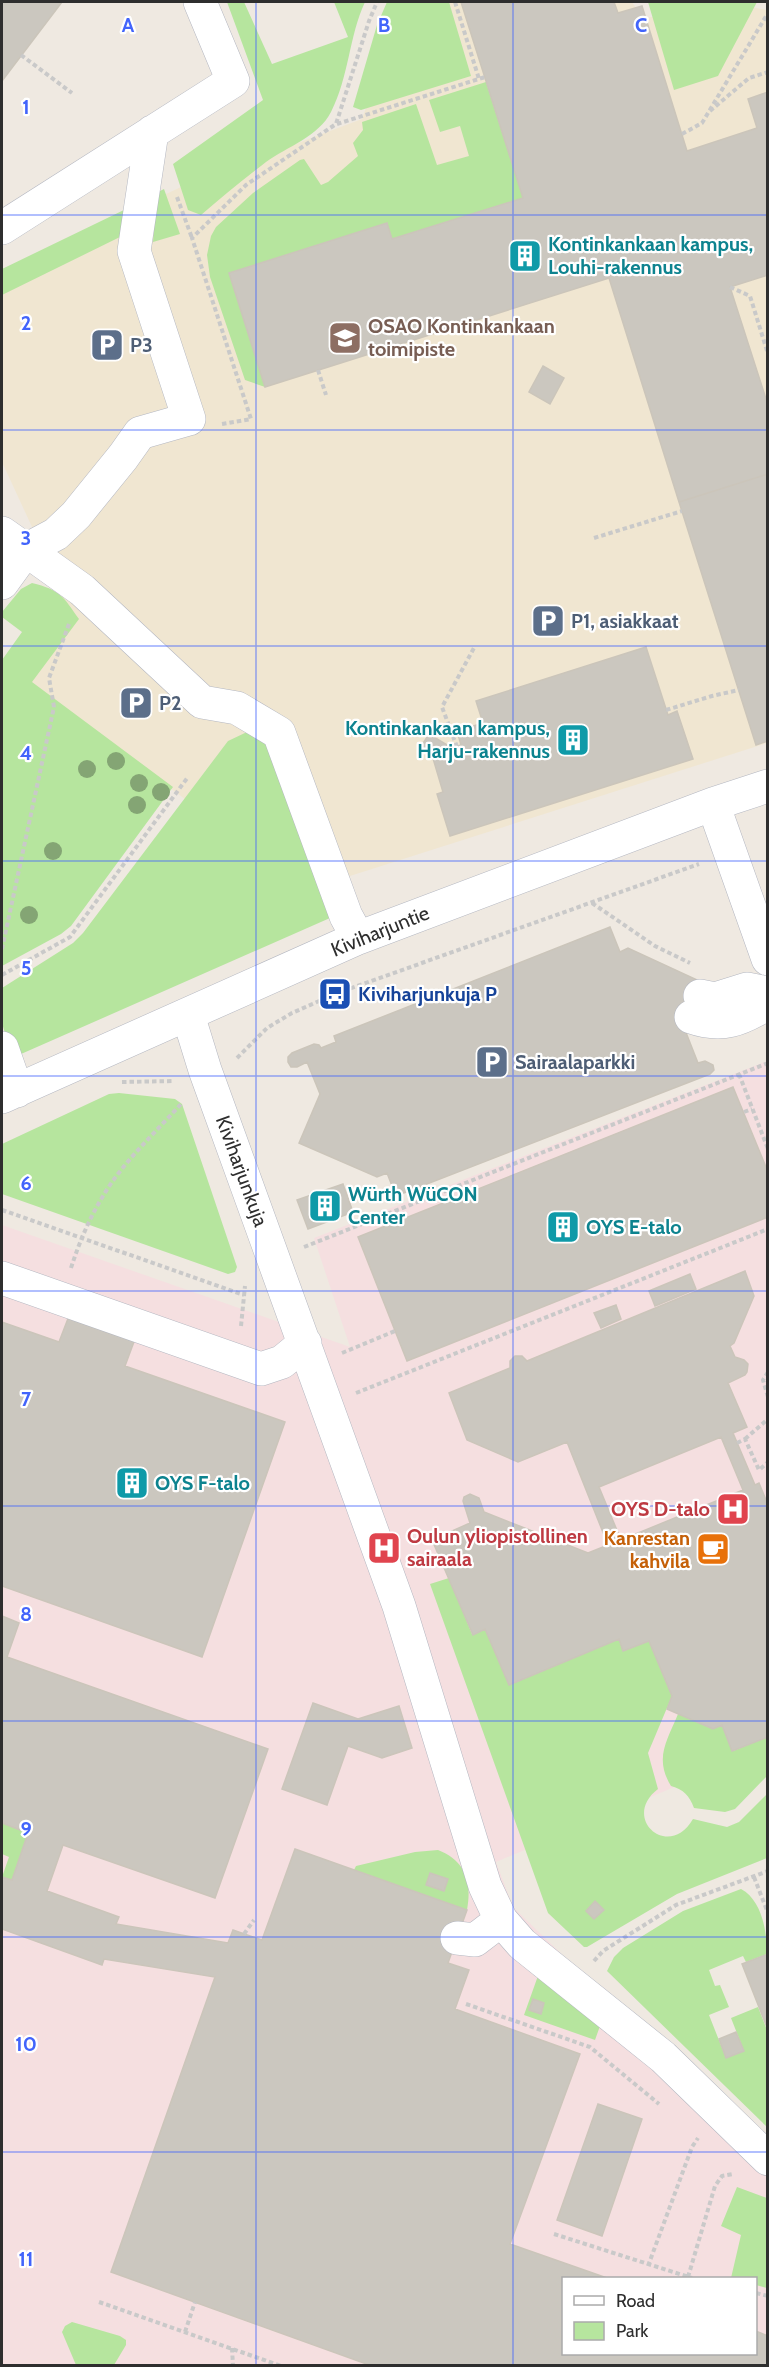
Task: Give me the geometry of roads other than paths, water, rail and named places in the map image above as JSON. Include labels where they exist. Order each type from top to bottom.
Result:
[{"type":"street","points":[[2,228],[232,81],[200,2]]},
{"type":"street","points":[[14,541],[56,534],[76,514],[140,433],[189,419],[135,251],[152,132]]},
{"type":"street","points":[[2,582],[14,541]]},
{"type":"street","points":[[14,541],[82,590],[202,702],[237,708],[279,733],[346,916],[358,938]]},
{"type":"street","name":"Kiviharjuntie","points":[[9,1094],[188,1016],[358,938],[713,804],[768,786]]},
{"type":"street","points":[[713,804],[768,959]]},
{"type":"street","points":[[768,993],[747,989],[715,999],[696,993],[706,1023],[723,1023],[755,1011],[768,1003]]},
{"type":"street","name":"Kiviharjunkuja","points":[[188,1016],[197,1083],[302,1334],[399,1606],[485,1886],[501,1920],[522,1944],[663,2057],[722,2114],[754,2166]]},
{"type":"street","points":[[2,1048],[9,1094]]},
{"type":"street","points":[[2,1278],[261,1369],[282,1362],[302,1334]]},
{"type":"street","points":[[457,1938],[475,1940],[501,1920]]},
{"type":"place","name":"Kontinkankaan kampus, Louhi-rakennus","points":[[525,256]]},
{"type":"place","name":"OSAO Kontinkankaan toimipiste","points":[[345,338]]},
{"type":"place","name":"P3","points":[[107,345]]},
{"type":"place","name":"P1, asiakkaat","points":[[548,621]]},
{"type":"place","name":"P2","points":[[136,703]]},
{"type":"place","name":"Kontinkankaan kampus, Harju-rakennus","points":[[573,740]]},
{"type":"place","name":"Kiviharjunkuja P","points":[[335,994]]},
{"type":"place","name":"Sairaalaparkki","points":[[492,1062]]},
{"type":"place","name":"Würth WüCON Center","points":[[325,1206]]},
{"type":"place","name":"OYS E-talo","points":[[563,1227]]},
{"type":"place","name":"OYS F-talo","points":[[132,1483]]},
{"type":"place","name":"OYS D-talo","points":[[733,1509]]},
{"type":"place","name":"Oulun yliopistollinen sairaala","points":[[384,1548]]},
{"type":"place","name":"Kanrestan kahvila","points":[[713,1549]]}]
